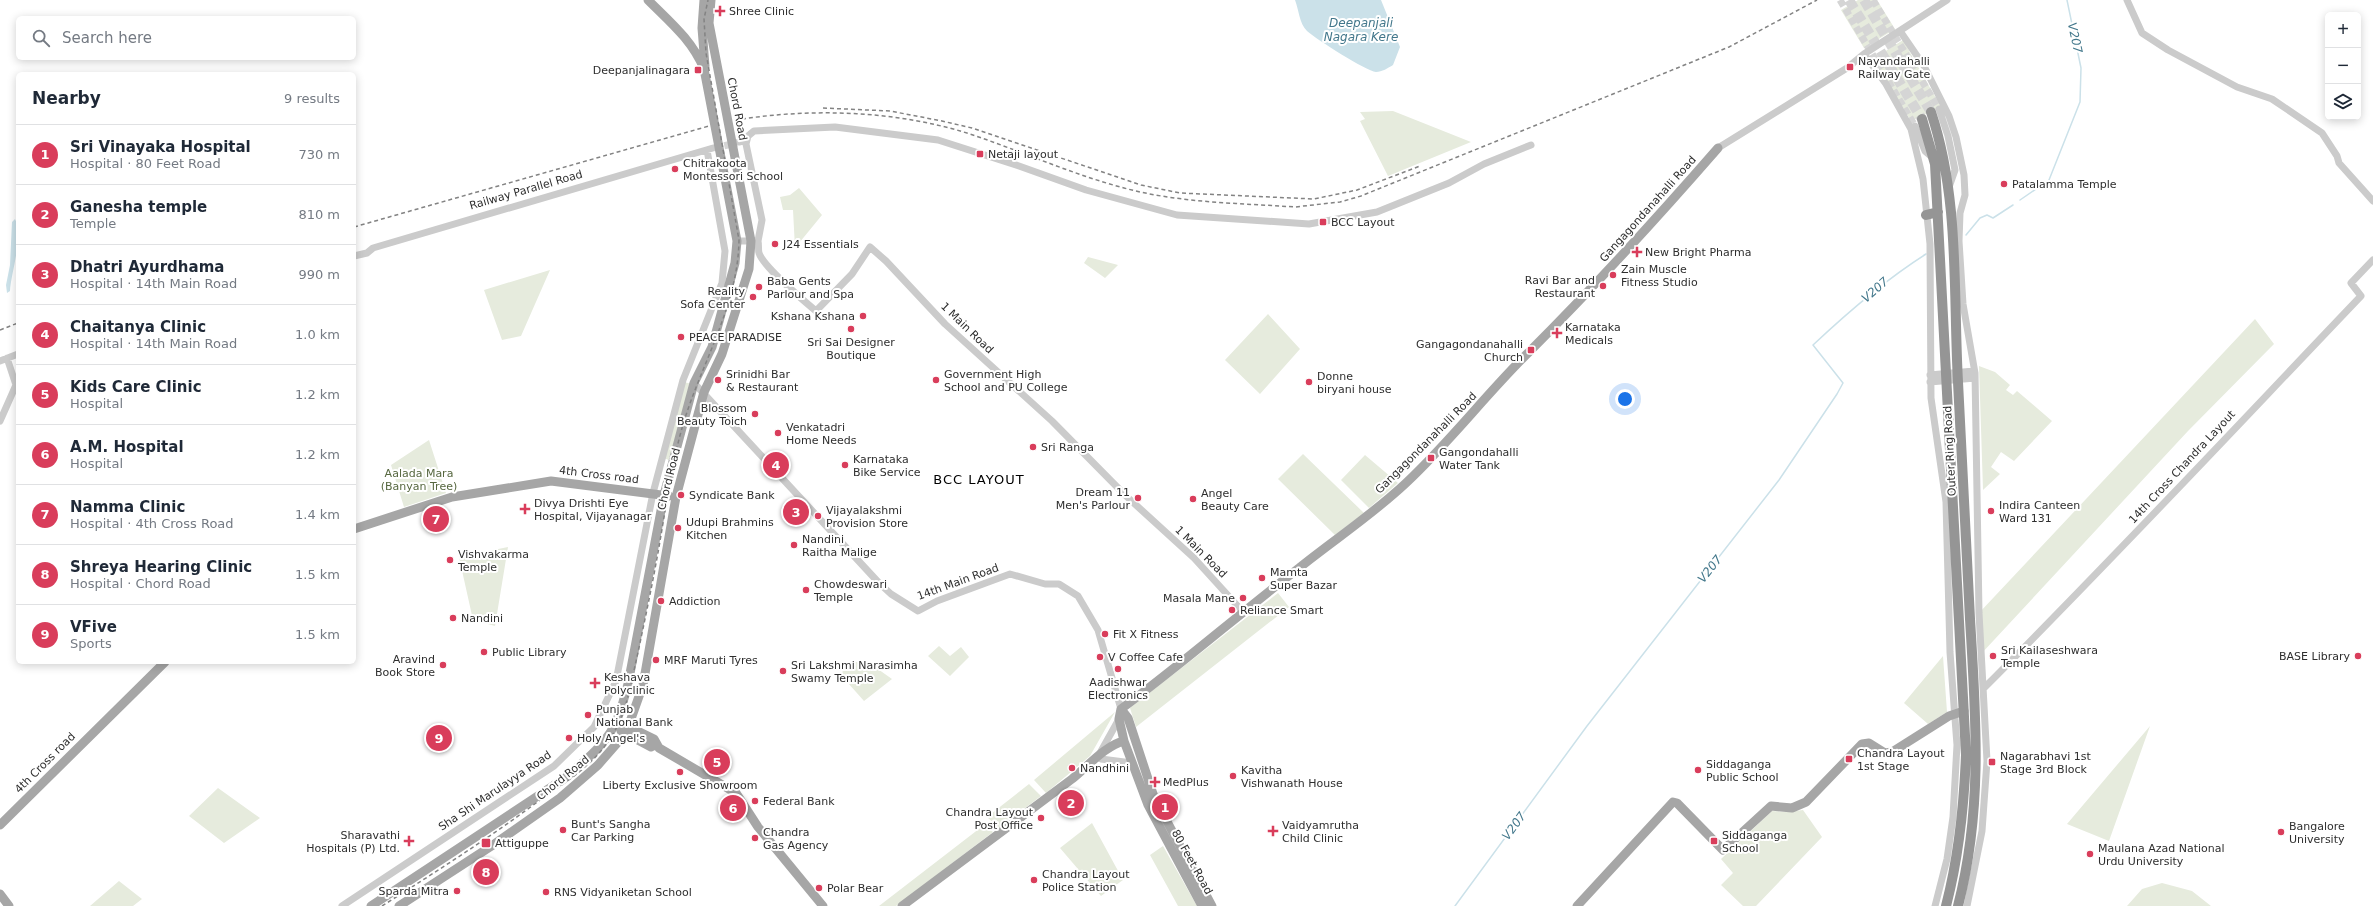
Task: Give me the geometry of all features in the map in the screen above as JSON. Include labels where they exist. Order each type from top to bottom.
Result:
[{"type":"highway","name":"Outer Ring Road","points":[[1935,111],[1955,213],[1957,370],[1979,713],[1977,778],[1972,836],[1958,906]]},
{"type":"highway","name":"Outer Ring Road","points":[[1918,123],[1934,159],[1947,387],[1960,712],[1966,755],[1963,814],[1954,871],[1946,906]]},
{"type":"highway","points":[[1926,215],[1938,212]]},
{"type":"main road","points":[[648,0],[687,39],[698,53],[704,69]]},
{"type":"main road","points":[[704,0],[702,28],[704,69]]},
{"type":"main road","name":"Chord Road","points":[[399,906],[493,845],[560,798],[598,765],[627,729],[643,685],[676,497],[704,392],[722,354],[749,269],[755,241],[742,195],[718,74],[709,23],[711,0]]},
{"type":"main road","name":"Chord Road","points":[[371,906],[565,778],[592,754],[615,725],[628,684],[664,494],[694,383],[712,347],[735,263],[737,241],[730,195],[704,69]]},
{"type":"main road","name":"Gangagondanahalli Road","points":[[1121,709],[1152,688],[1298,568],[1354,528],[1406,483],[1638,239],[1718,148]]},
{"type":"main road","name":"4th Cross road","points":[[356,528],[452,497],[551,481],[664,494],[676,497]]},
{"type":"main road","name":"4th Cross road","points":[[0,825],[163,664]]},
{"type":"main road","points":[[902,906],[1099,758],[1128,738],[1119,719],[1121,709]]},
{"type":"main road","name":"80 Feet Road","points":[[1121,709],[1128,718],[1128,738],[1132,762],[1148,805],[1202,906]]},
{"type":"main road","points":[[1577,906],[1673,802],[1677,803],[1723,850],[1771,806],[1792,808],[1806,802],[1862,744],[1869,743],[1885,753],[1892,752],[1960,712]]},
{"type":"main road","points":[[615,725],[627,729],[651,747],[655,745],[736,793],[758,828],[823,906]]},
{"type":"main road","name":"80 Feet Road","points":[[1128,738],[1155,799],[1212,906]]},
{"type":"main road","points":[[0,894],[9,906]]},
{"type":"street","points":[[1718,148],[1847,68],[1864,54],[1947,0]]},
{"type":"street","points":[[2127,0],[2142,33],[2168,50],[2237,87],[2272,99],[2322,133],[2337,156],[2339,163],[2373,201]]},
{"type":"street","points":[[1900,31],[1924,66],[1949,116],[1956,137],[1964,175],[1965,195],[1955,213],[1959,238],[1963,304],[1975,374],[1979,613],[1984,688],[1979,713],[1987,761],[1982,831],[1967,906]]},
{"type":"street","points":[[1864,54],[1886,84],[1911,129],[1922,173],[1930,252],[1930,378],[1946,502],[1950,652],[1960,712],[1954,817],[1947,859],[1935,906]]},
{"type":"street","points":[[737,241],[755,241],[762,220],[747,140],[748,136],[754,131],[806,127],[865,129],[938,140],[1019,166],[1086,190],[1177,215],[1309,224],[1377,212],[1449,183],[1484,164],[1531,146]]},
{"type":"street","points":[[739,142],[747,140]]},
{"type":"street","name":"Railway Parallel Road","points":[[356,256],[367,253],[373,248],[456,222],[710,149]]},
{"type":"street","name":"Sha Shi Marulayya Road","points":[[342,906],[554,766],[594,727],[616,681],[653,493],[683,380],[722,283],[725,251],[710,149]]},
{"type":"street","name":"1 Main Road","points":[[755,241],[759,253],[766,264],[794,293],[816,311],[852,274],[870,247],[886,260],[945,324],[1052,422],[1125,495],[1194,558],[1244,613]]},
{"type":"street","name":"14th Cross Chandra Layout","points":[[1984,688],[2112,559],[2216,447],[2361,296],[2351,282],[2373,260]]},
{"type":"street","points":[[0,422],[16,385],[3,360],[16,355]]},
{"type":"street","points":[[1930,378],[1975,374]]},
{"type":"street","name":"14th Main Road","points":[[694,383],[704,392],[879,583],[891,594],[918,611],[937,601],[1010,574],[1044,584],[1059,584],[1078,596],[1098,630],[1121,709]]},
{"type":"street","points":[[1119,719],[1099,758],[1132,762]]},
{"type":"green space","points":[[1858,0],[1877,0],[1895,29],[1864,48],[1841,10]]},
{"type":"green space","points":[[1903,40],[1941,107],[1911,121],[1873,59]]},
{"type":"green space","points":[[1393,111],[1471,142],[1388,176],[1360,121],[1365,119],[1360,112]]},
{"type":"green space","points":[[799,188],[822,215],[795,248],[793,210],[783,210],[780,197],[790,195]]},
{"type":"green space","points":[[1088,257],[1118,265],[1105,278],[1084,263]]},
{"type":"green space","points":[[550,270],[521,336],[502,340],[484,290]]},
{"type":"green space","points":[[1268,314],[1300,349],[1260,394],[1225,360]]},
{"type":"green space","points":[[2255,319],[2274,344],[2188,431],[1981,654],[1979,613]]},
{"type":"green space","points":[[1979,366],[1995,372],[2010,385],[2006,390],[2013,395],[2017,391],[2052,421],[2014,461],[2001,452],[1991,467],[2000,474],[1983,490]]},
{"type":"green space","points":[[684,382],[692,384],[671,461],[664,458]]},
{"type":"green space","name":"Aalada Mara (Banyan Tree)","points":[[429,440],[446,493],[404,507],[391,465]]},
{"type":"green space","points":[[1303,454],[1364,513],[1335,535],[1278,479]]},
{"type":"green space","points":[[1365,455],[1398,483],[1369,508],[1341,480]]},
{"type":"green space","points":[[508,547],[495,626],[473,620],[459,557]]},
{"type":"green space","points":[[1278,593],[1289,607],[1136,727],[1130,708]]},
{"type":"green space","points":[[939,646],[950,656],[961,647],[969,657],[950,676],[928,656]]},
{"type":"green space","points":[[1943,656],[1947,712],[1928,724],[1904,703]]},
{"type":"green space","points":[[853,661],[875,667],[892,679],[864,701],[840,674]]},
{"type":"green space","points":[[1115,712],[1090,756],[1046,793],[1034,780]]},
{"type":"green space","points":[[2150,726],[2109,841],[2067,824]]},
{"type":"green space","points":[[1029,784],[1041,796],[999,828],[987,817]]},
{"type":"green space","points":[[218,788],[260,818],[224,843],[189,816]]},
{"type":"green space","points":[[1803,810],[1822,837],[1756,906],[1743,906],[1721,885],[1733,873],[1721,859],[1772,811],[1788,812]]},
{"type":"green space","points":[[1092,823],[1123,880],[1101,896],[1060,848]]},
{"type":"green space","points":[[984,825],[993,832],[896,906],[879,906]]},
{"type":"green space","points":[[1163,846],[1197,906],[1178,906],[1150,855]]},
{"type":"green space","points":[[119,881],[142,899],[133,906],[90,906]]},
{"type":"green space","points":[[2162,883],[2192,891],[2211,906],[2127,906],[2142,889]]},
{"type":"water","name":"Deepanjali Nagara Kere","points":[[1295,0],[1381,0],[1400,47],[1393,65],[1385,70],[1376,72],[1352,61],[1320,41],[1304,28]]},
{"type":"water","points":[[15,219],[16,254],[10,291],[7,293],[6,285],[10,265],[12,222]]},
{"type":"waterway","name":"V207","points":[[2020,200],[2049,180],[2080,102],[2081,68],[2067,0]]},
{"type":"waterway","name":"V207","points":[[1966,235],[1980,218],[1987,215],[1993,218],[2013,205]]},
{"type":"waterway","name":"V207","points":[[1455,906],[1587,726],[1779,480],[1837,394],[1843,383],[1813,345],[1867,297],[1926,254]]},
{"type":"tunnel","points":[[1840,0],[1915,126]]},
{"type":"tunnel","points":[[1849,0],[1922,119]]},
{"type":"tunnel","points":[[1864,0],[1931,112]]},
{"type":"tunnel","points":[[1873,0],[1939,109]]},
{"type":"tunnel","points":[[714,148],[737,143]]},
{"type":"railway","points":[[382,906],[479,843],[568,781],[588,764],[606,745],[622,716],[647,608],[671,477],[682,428],[698,381],[717,336],[732,289],[737,265],[739,240],[706,53],[704,19],[708,0]]},
{"type":"railway","points":[[742,119],[799,113],[828,113],[886,116],[914,120],[943,126],[970,134],[1085,176],[1145,193],[1187,200],[1295,207],[1340,202],[1361,196],[1729,47],[1817,0]]},
{"type":"railway","points":[[823,108],[890,111],[972,128],[1141,185],[1180,193],[1314,199],[1357,190],[1420,166]]},
{"type":"railway","points":[[356,226],[709,126]]},
{"type":"railway","points":[[0,330],[16,324]]},
{"type":"place","name":"Shree Clinic","points":[[720,11]]},
{"type":"place","name":"Nayandahalli Railway Gate","points":[[1850,67]]},
{"type":"place","name":"Deepanjalinagara","points":[[698,70]]},
{"type":"place","name":"Netaji layout","points":[[980,154]]},
{"type":"place","name":"Chitrakoota Montessori School","points":[[675,169]]},
{"type":"place","name":"Patalamma Temple","points":[[2004,184]]},
{"type":"place","name":"BCC Layout","points":[[1323,222]]},
{"type":"place","name":"J24 Essentials","points":[[775,244]]},
{"type":"place","name":"New Bright Pharma","points":[[1637,252]]},
{"type":"place","name":"Zain Muscle Fitness Studio","points":[[1613,275]]},
{"type":"place","name":"Ravi Bar and Restaurant","points":[[1603,286]]},
{"type":"place","name":"Baba Gents Parlour and Spa","points":[[759,287]]},
{"type":"place","name":"Reality Sofa Center","points":[[753,297]]},
{"type":"place","name":"Kshana Kshana","points":[[863,316]]},
{"type":"place","name":"Sri Sai Designer Boutique","points":[[851,329]]},
{"type":"place","name":"Karnataka Medicals","points":[[1557,333]]},
{"type":"place","name":"PEACE PARADISE","points":[[681,337]]},
{"type":"place","name":"Gangagondanahalli Church","points":[[1531,350]]},
{"type":"place","name":"Srinidhi Bar & Restaurant","points":[[718,380]]},
{"type":"place","name":"Government High School and PU College","points":[[936,380]]},
{"type":"place","name":"Donne biryani house","points":[[1309,382]]},
{"type":"place","name":"Blossom Beauty Toich","points":[[755,414]]},
{"type":"place","name":"Venkatadri Home Needs","points":[[778,433]]},
{"type":"place","name":"Sri Ranga","points":[[1033,447]]},
{"type":"place","name":"Gangondahalli Water Tank","points":[[1431,458]]},
{"type":"place","name":"Chaitanya Clinic","points":[[776,465]]},
{"type":"place","name":"Karnataka Bike Service","points":[[845,465]]},
{"type":"place","name":"Syndicate Bank","points":[[681,495]]},
{"type":"place","name":"Dream 11 Men's Parlour","points":[[1138,498]]},
{"type":"place","name":"Angel Beauty Care","points":[[1193,499]]},
{"type":"place","name":"Divya Drishti Eye Hospital, Vijayanagar","points":[[525,509]]},
{"type":"place","name":"Indira Canteen Ward 131","points":[[1991,511]]},
{"type":"place","name":"Dhatri Ayurdhama","points":[[796,512]]},
{"type":"place","name":"Vijayalakshmi Provision Store","points":[[818,516]]},
{"type":"place","name":"Namma Clinic","points":[[436,519]]},
{"type":"place","name":"Udupi Brahmins Kitchen","points":[[678,528]]},
{"type":"place","name":"Nandini Raitha Malige","points":[[794,545]]},
{"type":"place","name":"Vishvakarma Temple","points":[[450,560]]},
{"type":"place","name":"Mamta Super Bazar","points":[[1262,578]]},
{"type":"place","name":"Chowdeswari Temple","points":[[806,590]]},
{"type":"place","name":"Masala Mane","points":[[1243,598]]},
{"type":"place","name":"Addiction","points":[[661,601]]},
{"type":"place","name":"Reliance Smart","points":[[1232,610]]},
{"type":"place","name":"Nandini","points":[[453,618]]},
{"type":"place","name":"Fit X Fitness","points":[[1105,634]]},
{"type":"place","name":"Public Library","points":[[484,652]]},
{"type":"place","name":"Sri Kailaseshwara Temple","points":[[1993,656]]},
{"type":"place","name":"BASE Library","points":[[2358,656]]},
{"type":"place","name":"V Coffee Cafe","points":[[1100,657]]},
{"type":"place","name":"MRF Maruti Tyres","points":[[656,660]]},
{"type":"place","name":"Aravind Book Store","points":[[443,665]]},
{"type":"place","name":"Aadishwar Electronics","points":[[1118,669]]},
{"type":"place","name":"Sri Lakshmi Narasimha Swamy Temple","points":[[783,671]]},
{"type":"place","name":"Keshava Polyclinic","points":[[595,683]]},
{"type":"place","name":"Punjab National Bank","points":[[588,715]]},
{"type":"place","name":"VFive","points":[[439,738]]},
{"type":"place","name":"Holy Angel's","points":[[569,738]]},
{"type":"place","name":"Chandra Layout 1st Stage","points":[[1849,759]]},
{"type":"place","name":"Kids Care Clinic","points":[[717,762]]},
{"type":"place","name":"Nagarabhavi 1st Stage 3rd Block","points":[[1992,762]]},
{"type":"place","name":"Nandhini","points":[[1072,768]]},
{"type":"place","name":"Siddaganga Public School","points":[[1698,770]]},
{"type":"place","name":"Liberty Exclusive Showroom","points":[[680,772]]},
{"type":"place","name":"Kavitha Vishwanath House","points":[[1233,776]]},
{"type":"place","name":"MedPlus","points":[[1155,782]]},
{"type":"place","name":"Federal Bank","points":[[755,801]]},
{"type":"place","name":"Ganesha temple","points":[[1071,803]]},
{"type":"place","name":"Sri Vinayaka Hospital","points":[[1165,807]]},
{"type":"place","name":"A.M. Hospital","points":[[733,808]]},
{"type":"place","name":"Chandra Layout Post Office","points":[[1041,818]]},
{"type":"place","name":"Bunt's Sangha Car Parking","points":[[563,830]]},
{"type":"place","name":"Vaidyamrutha Child Clinic","points":[[1273,831]]},
{"type":"place","name":"Bangalore University","points":[[2281,832]]},
{"type":"place","name":"Chandra Gas Agency","points":[[755,838]]},
{"type":"place","name":"Sharavathi Hospitals (P) Ltd.","points":[[409,841]]},
{"type":"place","name":"Siddaganga School","points":[[1714,841]]},
{"type":"place","name":"Attiguppe","points":[[486,843]]},
{"type":"place","name":"Maulana Azad National Urdu University","points":[[2090,854]]},
{"type":"place","name":"Shreya Hearing Clinic","points":[[486,872]]},
{"type":"place","name":"Chandra Layout Police Station","points":[[1034,880]]},
{"type":"place","name":"Polar Bear","points":[[819,888]]},
{"type":"place","name":"Sparda Mitra","points":[[457,891]]},
{"type":"place","name":"RNS Vidyaniketan School","points":[[546,892]]},
{"type":"district","name":"BCC LAYOUT","points":[[979,479]]}]
